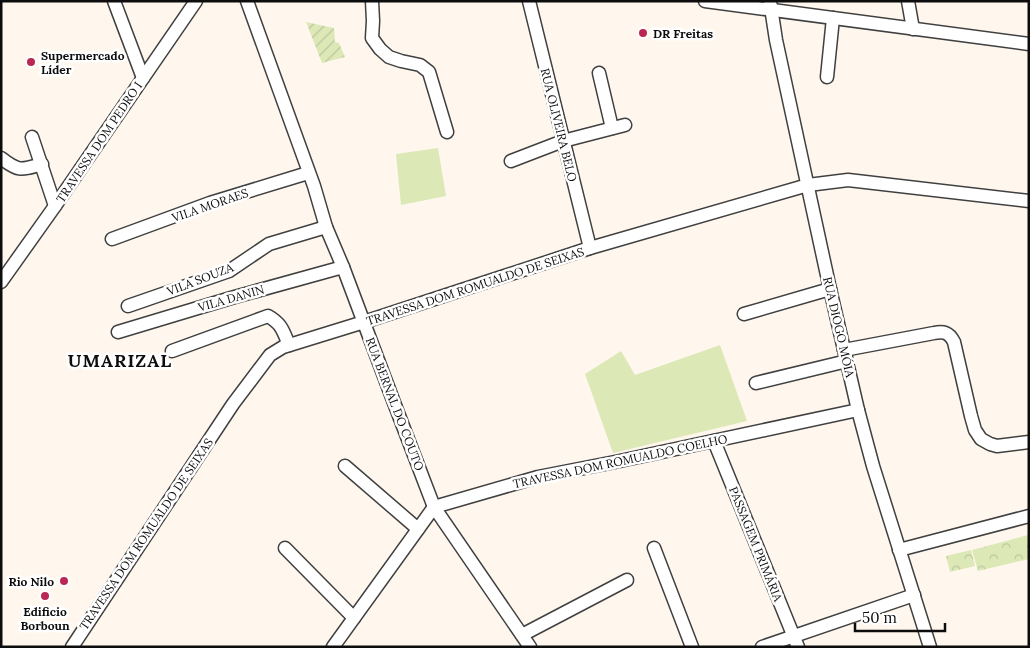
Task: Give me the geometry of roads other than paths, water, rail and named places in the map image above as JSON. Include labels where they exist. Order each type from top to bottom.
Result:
[{"type":"street","points":[[114,1],[143,78]]},
{"type":"street","name":"TRAVESSA DOM PEDRO I","points":[[2,279],[55,206],[196,1]]},
{"type":"street","name":"RUA BERNAL DO COUTO","points":[[247,1],[326,227],[434,507],[530,647]]},
{"type":"street","points":[[372,1],[372,38],[389,57],[420,65],[429,72],[447,132]]},
{"type":"street","name":"RUA OLIVEIRA BELO","points":[[529,1],[590,248]]},
{"type":"street","points":[[705,1],[771,6],[833,18],[1029,44]]},
{"type":"street","points":[[908,1],[913,29]]},
{"type":"street","name":"RUA DIOGO MÓIA","points":[[771,6],[776,40],[858,410],[930,647]]},
{"type":"street","points":[[827,77],[833,18]]},
{"type":"street","points":[[511,161],[563,141],[618,126],[599,73]]},
{"type":"street","points":[[32,137],[55,206]]},
{"type":"street","points":[[1,158],[12,166],[22,169],[42,164]]},
{"type":"street","name":"VILA MORAES","points":[[112,239],[210,203],[308,173]]},
{"type":"street","name":"TRAVESSA DOM ROMUALDO DE SEIXAS","points":[[72,647],[233,404],[270,355],[282,347],[590,248],[808,185],[848,180],[1029,201]]},
{"type":"street","name":"VILA SOUZA","points":[[128,306],[230,271],[269,244],[326,227]]},
{"type":"street","name":"VILA DANIN","points":[[118,332],[343,267]]},
{"type":"street","points":[[744,314],[830,289]]},
{"type":"street","points":[[172,351],[268,316],[276,320],[280,325],[289,345]]},
{"type":"street","points":[[756,383],[934,332],[944,332],[954,342],[971,416],[976,430],[982,439],[997,446],[1029,442]]},
{"type":"street","name":"TRAVESSA DOM ROMUALDO COELHO","points":[[434,507],[538,477],[858,410]]},
{"type":"street","name":"PASSAGEM PRIMÁRIA","points":[[714,441],[796,642]]},
{"type":"street","points":[[345,466],[418,529]]},
{"type":"street","points":[[333,647],[434,507]]},
{"type":"street","points":[[899,550],[1029,516]]},
{"type":"street","points":[[285,548],[354,618]]},
{"type":"street","points":[[654,548],[692,647]]},
{"type":"street","points":[[522,635],[627,580]]},
{"type":"street","points":[[762,647],[796,642],[914,595]]},
{"type":"place","name":"DR Freitas","points":[[643,33]]},
{"type":"place","name":"Supermercado Líder","points":[[31,62]]},
{"type":"place","name":"Rio Nilo","points":[[64,581]]},
{"type":"place","name":"Edificio Borboun","points":[[45,596]]},
{"type":"district","name":"UMARIZAL","points":[[120,360]]}]
